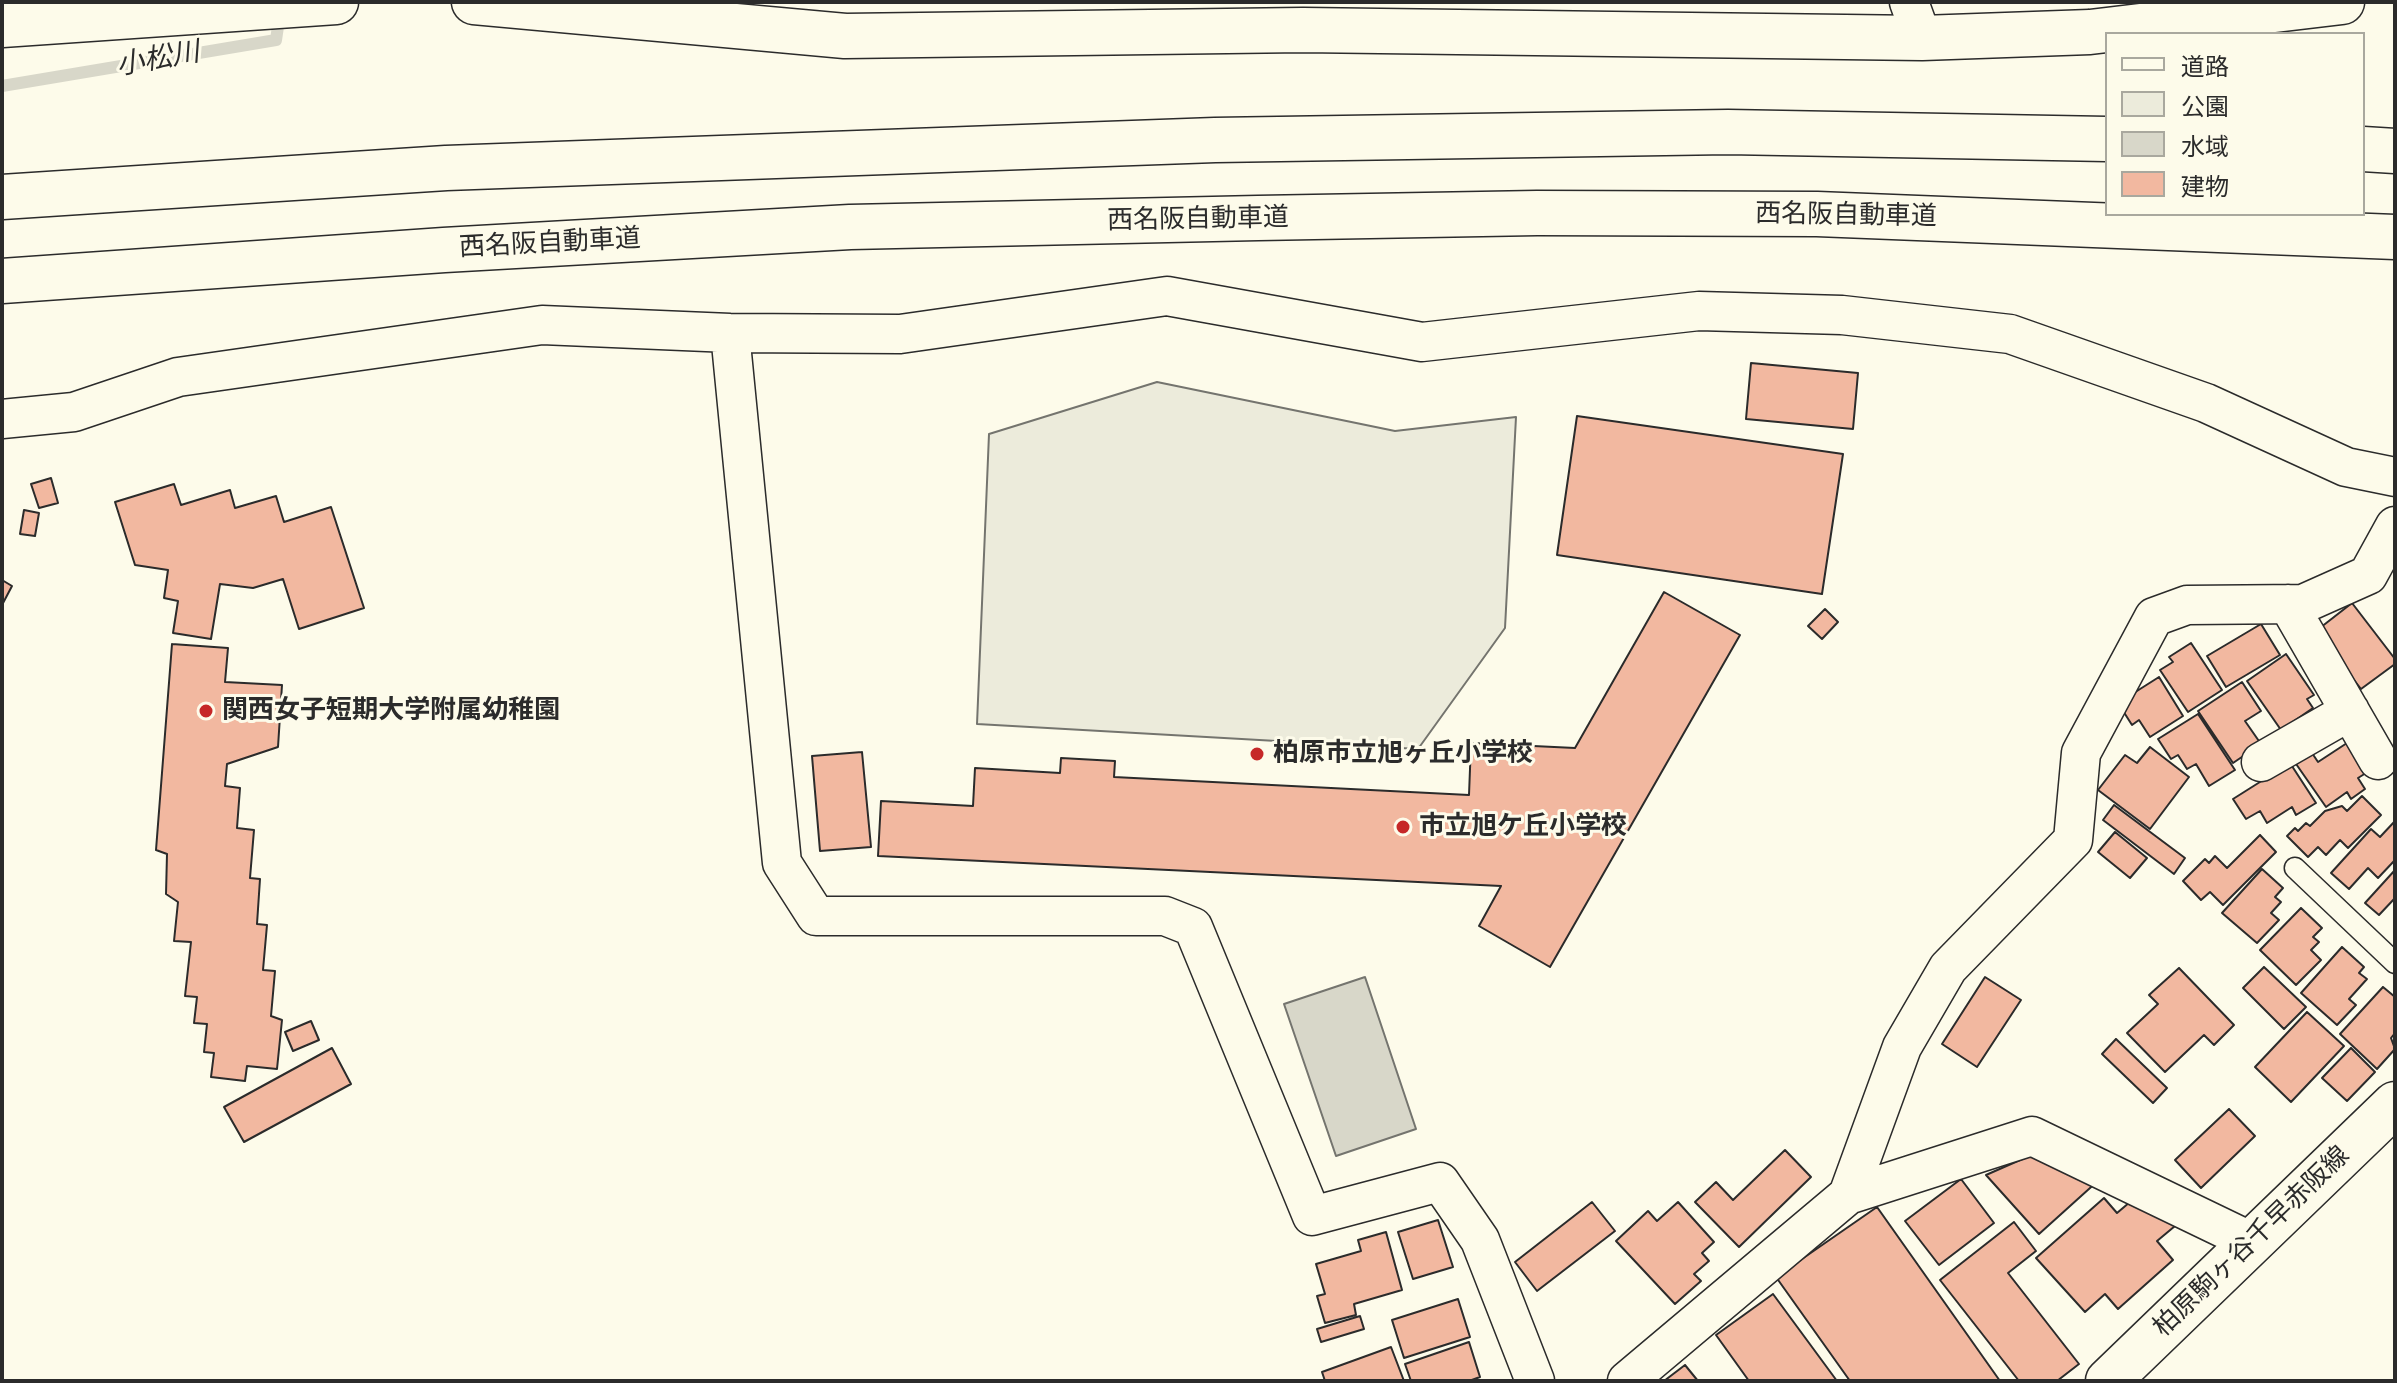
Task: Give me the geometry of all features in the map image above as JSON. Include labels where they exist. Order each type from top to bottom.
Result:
[{"type":"main road","points":[[2,25],[336,2]]},
{"type":"main road","points":[[474,2],[845,36],[1299,16],[1915,20],[2090,32],[2342,2]]},
{"type":"main road","points":[[2,197],[446,168],[1215,140],[1728,132],[2105,139]]},
{"type":"main road","points":[[2365,149],[2395,151]]},
{"type":"main road","name":"西名阪自動車道","points":[[2,281],[444,250],[850,227],[1274,218],[1817,214],[2395,237]]},
{"type":"main road","name":"柏原駒ヶ谷千早赤阪線","points":[[2108,1381],[2395,1104]]},
{"type":"street","points":[[2,419],[74,412],[178,377],[542,325],[730,333],[900,334],[1167,296],[1422,342],[1699,311],[1842,315],[2010,334],[2206,403],[2346,467],[2395,477]]},
{"type":"street","points":[[730,333],[782,863],[816,916],[1165,916],[1193,927],[1312,1216],[1440,1182],[1480,1240],[1535,1381]]},
{"type":"street","points":[[1848,1195],[1902,1047],[1948,968],[2073,840],[2081,753],[2154,617],[2187,605],[2303,604],[2368,575],[2395,526]]},
{"type":"street","points":[[2288,604],[2378,760]]},
{"type":"street","points":[[2261,762],[2350,711]]},
{"type":"street","points":[[1627,1381],[1848,1195],[2032,1136],[2252,1242]]},
{"type":"lane","points":[[2295,868],[2395,963]]},
{"type":"green space","points":[[1157,382],[1395,431],[1516,417],[1505,628],[1418,749],[977,724],[989,434]]},
{"type":"water","points":[[1365,977],[1416,1129],[1336,1156],[1284,1004]]},
{"type":"building","points":[[1751,363],[1858,373],[1853,429],[1746,419]]},
{"type":"building","points":[[1577,416],[1843,454],[1822,594],[1557,555]]},
{"type":"building","points":[[51,478],[58,503],[39,508],[31,484]]},
{"type":"building","points":[[174,484],[181,505],[230,490],[235,508],[276,496],[284,522],[331,507],[364,608],[299,629],[283,579],[253,588],[220,584],[211,639],[173,633],[178,601],[164,598],[168,570],[135,565],[115,502]]},
{"type":"building","points":[[24,510],[39,513],[35,536],[20,534]]},
{"type":"building","points":[[2,580],[12,586],[2,605]]},
{"type":"building","points":[[1664,592],[1740,635],[1550,967],[1479,926],[1501,886],[878,856],[881,801],[973,806],[975,768],[1060,773],[1061,758],[1115,761],[1114,777],[1469,795],[1471,743],[1575,748]]},
{"type":"building","points":[[2352,603],[2395,659],[2395,664],[2361,689],[2316,631]]},
{"type":"building","points":[[1825,609],[1838,622],[1822,639],[1808,626]]},
{"type":"building","points":[[2261,624],[2280,655],[2226,687],[2207,656]]},
{"type":"building","points":[[2191,643],[2222,690],[2188,712],[2160,670],[2173,662],[2169,657]]},
{"type":"building","points":[[172,644],[228,648],[225,682],[282,685],[278,747],[227,764],[225,786],[240,788],[237,828],[254,830],[250,878],[260,879],[257,924],[267,925],[263,970],[275,971],[271,1016],[282,1020],[277,1069],[247,1066],[245,1081],[211,1077],[214,1053],[204,1052],[207,1024],[194,1023],[197,997],[185,996],[191,942],[174,941],[178,902],[166,894],[167,854],[156,850]]},
{"type":"building","points":[[2286,654],[2314,695],[2307,699],[2313,708],[2281,730],[2247,681]]},
{"type":"building","points":[[2159,677],[2183,716],[2150,737],[2139,720],[2132,725],[2118,703]]},
{"type":"building","points":[[2242,682],[2261,711],[2245,721],[2261,744],[2233,763],[2198,711]]},
{"type":"building","points":[[2198,714],[2235,770],[2209,786],[2196,764],[2187,769],[2178,755],[2171,759],[2158,739]]},
{"type":"building","points":[[2347,743],[2366,773],[2358,778],[2365,789],[2351,799],[2347,792],[2326,807],[2294,761],[2310,750],[2318,762]]},
{"type":"building","points":[[2150,747],[2189,777],[2150,829],[2098,790],[2125,755],[2137,763]]},
{"type":"building","points":[[862,752],[871,847],[820,851],[812,756]]},
{"type":"building","points":[[2290,763],[2316,803],[2296,815],[2292,807],[2267,823],[2260,811],[2246,819],[2233,799]]},
{"type":"building","points":[[2362,796],[2381,815],[2348,848],[2340,840],[2326,855],[2318,847],[2308,857],[2287,836],[2306,823],[2310,826],[2325,811],[2342,806],[2347,811]]},
{"type":"building","points":[[2114,805],[2185,858],[2174,874],[2103,820]]},
{"type":"building","points":[[2395,821],[2395,860],[2378,878],[2368,868],[2349,889],[2331,873],[2371,829],[2380,837]]},
{"type":"building","points":[[2115,832],[2147,858],[2130,878],[2098,852]]},
{"type":"building","points":[[2260,835],[2276,852],[2223,905],[2210,892],[2201,900],[2183,881],[2205,859],[2209,863],[2215,856],[2227,868]]},
{"type":"building","points":[[2262,869],[2283,888],[2275,897],[2281,902],[2271,913],[2279,920],[2257,943],[2222,913]]},
{"type":"building","points":[[2395,870],[2395,898],[2379,915],[2365,903]]},
{"type":"building","points":[[2301,908],[2322,928],[2313,937],[2319,942],[2311,950],[2321,960],[2296,985],[2260,950]]},
{"type":"building","points":[[2342,947],[2364,967],[2359,973],[2367,979],[2349,999],[2356,1005],[2337,1025],[2301,993]]},
{"type":"building","points":[[2264,967],[2306,1007],[2284,1029],[2243,988]]},
{"type":"building","points":[[2179,968],[2234,1025],[2214,1045],[2204,1035],[2165,1072],[2127,1033],[2158,1004],[2149,995]]},
{"type":"building","points":[[1985,977],[2021,1000],[1977,1067],[1942,1044]]},
{"type":"building","points":[[2383,987],[2395,997],[2395,1033],[2391,1038],[2395,1049],[2377,1069],[2340,1034]]},
{"type":"building","points":[[2307,1012],[2344,1046],[2291,1102],[2255,1067]]},
{"type":"building","points":[[311,1021],[319,1040],[293,1051],[285,1032]]},
{"type":"building","points":[[2116,1039],[2167,1088],[2153,1103],[2102,1054]]},
{"type":"building","points":[[332,1048],[351,1084],[244,1142],[224,1107]]},
{"type":"building","points":[[2351,1048],[2375,1072],[2347,1101],[2322,1078]]},
{"type":"building","points":[[2229,1109],[2255,1136],[2201,1188],[2175,1160]]},
{"type":"building","points":[[1785,1150],[1811,1177],[1739,1247],[1695,1202],[1716,1182],[1733,1200]]},
{"type":"building","points":[[2036,1153],[2100,1179],[2039,1234],[1986,1175]]},
{"type":"building","points":[[1961,1179],[1994,1223],[1939,1265],[1905,1221]]},
{"type":"building","points":[[2143,1191],[2175,1226],[2157,1241],[2173,1260],[2118,1309],[2105,1294],[2085,1312],[2036,1258],[2104,1198],[2117,1213]]},
{"type":"building","points":[[1592,1202],[1615,1231],[1537,1291],[1515,1262]]},
{"type":"building","points":[[1678,1202],[1714,1242],[1702,1253],[1709,1261],[1694,1274],[1701,1281],[1675,1304],[1616,1241],[1648,1211],[1657,1221]]},
{"type":"building","points":[[1877,1207],[2000,1381],[1850,1381],[1776,1277]]},
{"type":"building","points":[[1438,1220],[1453,1267],[1413,1279],[1398,1232]]},
{"type":"building","points":[[2014,1222],[2036,1251],[2008,1273],[2079,1364],[2057,1381],[2019,1381],[1940,1280]]},
{"type":"building","points":[[1386,1232],[1402,1290],[1354,1304],[1356,1315],[1325,1323],[1317,1296],[1325,1294],[1316,1264],[1361,1251],[1358,1240]]},
{"type":"building","points":[[1773,1294],[1837,1381],[1749,1381],[1716,1335]]},
{"type":"building","points":[[1458,1299],[1470,1337],[1404,1358],[1392,1320]]},
{"type":"building","points":[[1360,1316],[1364,1329],[1321,1342],[1317,1329]]},
{"type":"building","points":[[1469,1342],[1480,1377],[1469,1381],[1411,1381],[1405,1364]]},
{"type":"building","points":[[1391,1347],[1404,1381],[1325,1381],[1322,1372]]},
{"type":"building","points":[[1685,1365],[1698,1381],[1664,1381]]},
{"type":"waterway","name":"小松川","points":[[2,86],[276,40],[280,13]]},
{"type":"place","name":"関西女子短期大学附属幼稚園","points":[[206,711]]},
{"type":"place","name":"柏原市立旭ヶ丘小学校","points":[[1257,754]]},
{"type":"place","name":"市立旭ケ丘小学校","points":[[1403,827]]}]
